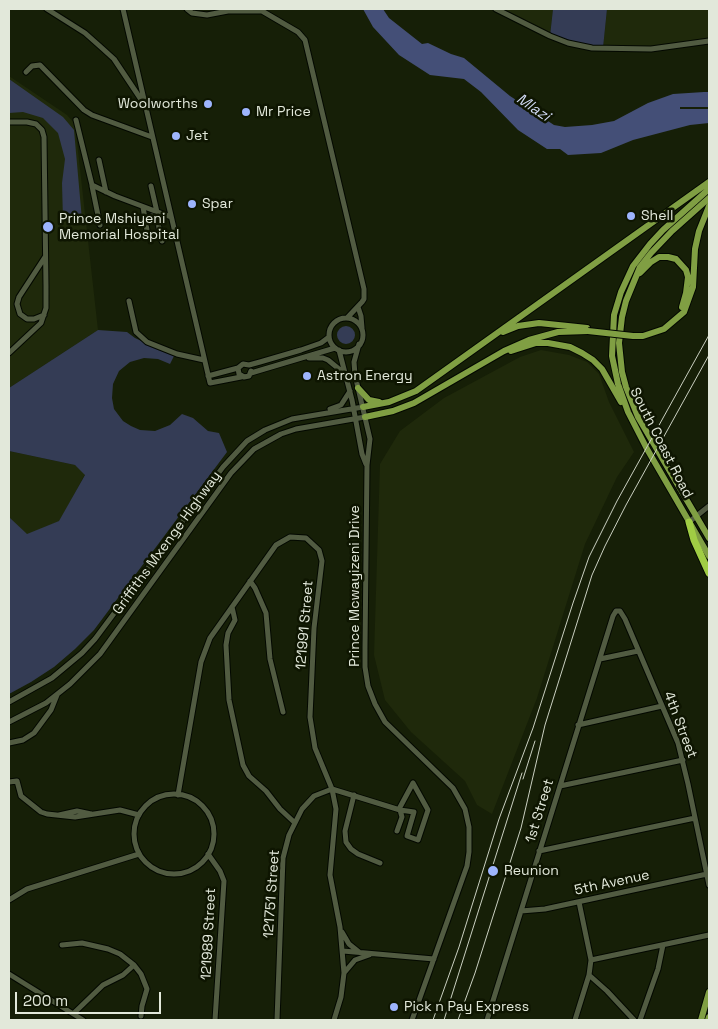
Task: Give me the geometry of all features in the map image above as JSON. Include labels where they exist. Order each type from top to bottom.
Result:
[{"type":"highway","points":[[689,522],[694,540],[709,573]]},
{"type":"main road","points":[[363,406],[384,403],[416,391],[709,182]]},
{"type":"main road","name":"South Coast Road","points":[[709,189],[663,230],[639,257],[626,280],[614,315],[612,356],[616,377],[628,412],[647,449],[709,556]]},
{"type":"main road","name":"South Coast Road","points":[[709,198],[659,243],[640,267],[622,317],[619,344],[622,372],[638,418],[709,538]]},
{"type":"main road","points":[[489,339],[509,329],[529,324],[553,324],[643,336],[664,329],[684,312],[693,287],[695,249],[699,231],[709,206]]},
{"type":"main road","points":[[633,334],[661,328],[677,316],[683,306],[688,284],[686,270],[676,259],[668,256],[651,262],[634,280]]},
{"type":"main road","points":[[365,417],[393,411],[414,403],[504,351],[529,340],[558,332],[589,330]]},
{"type":"main road","points":[[474,369],[506,353],[536,343],[560,344],[582,353],[593,360],[605,373],[647,449]]},
{"type":"main road","points":[[358,388],[369,400],[384,403]]},
{"type":"main road","points":[[701,1020],[709,992]]},
{"type":"street","points":[[47,9],[85,33],[114,59],[145,106]]},
{"type":"street","points":[[123,9],[210,383],[246,377],[251,373],[337,349],[352,350],[362,340],[361,316],[358,307]]},
{"type":"street","points":[[187,9],[192,13],[207,15],[228,11],[262,10],[303,37],[314,72],[364,289],[364,298],[358,307],[347,318],[334,323],[330,329],[329,337],[337,349]]},
{"type":"street","points":[[496,9],[550,36],[568,43],[592,48],[651,49],[709,41]]},
{"type":"street","points":[[26,72],[32,66],[40,65],[84,110],[92,115],[152,137]]},
{"type":"street","points":[[76,120],[100,225]]},
{"type":"street","points":[[9,122],[36,124],[42,130],[44,137],[46,308],[41,323],[35,331],[9,353]]},
{"type":"street","points":[[99,160],[106,192]]},
{"type":"street","points":[[92,185],[171,217]]},
{"type":"street","points":[[151,186],[157,212]]},
{"type":"street","points":[[143,207],[148,236]]},
{"type":"street","points":[[144,218],[152,216],[157,219],[162,241]]},
{"type":"street","points":[[44,316],[27,319],[20,314],[17,304],[19,297],[45,255]]},
{"type":"street","points":[[129,302],[136,332],[147,342],[178,354],[204,360]]},
{"type":"street","points":[[347,318],[356,322],[362,330]]},
{"type":"street","points":[[208,376],[238,368],[243,364],[249,365],[321,343],[329,337]]},
{"type":"street","name":"Prince Mcwayizeni Drive","points":[[359,344],[354,362],[355,375],[370,439],[367,465],[365,647],[368,686],[385,722],[440,774],[457,794],[465,809],[469,827],[467,866],[412,1020]]},
{"type":"street","name":"Prince Mcwayizeni Drive","points":[[337,349],[350,391],[362,454],[367,465]]},
{"type":"street","points":[[299,359],[323,358],[334,363],[345,374]]},
{"type":"street","points":[[249,365],[251,373]]},
{"type":"street","points":[[238,368],[238,374],[241,377]]},
{"type":"street","points":[[313,415],[337,407],[344,402],[350,391]]},
{"type":"street","name":"Griffiths Mxenge Highway","points":[[9,702],[52,678],[82,653],[95,639],[222,466],[247,441],[280,423],[363,406]]},
{"type":"street","name":"Griffiths Mxenge Highway","points":[[9,722],[46,703],[75,679],[100,654],[231,473],[254,449],[281,434],[296,429],[365,417]]},
{"type":"street","points":[[689,522],[697,518],[709,506]]},
{"type":"street","name":"121991 Street","points":[[178,795],[201,662],[214,630],[276,545],[287,538],[306,538],[316,545],[320,552],[322,565],[314,635],[310,717],[315,748],[332,788],[336,814],[330,882],[340,927],[344,973],[341,997],[334,1020]]},
{"type":"street","points":[[250,581],[266,613],[270,659],[283,712]]},
{"type":"street","points":[[232,607],[236,618],[228,633],[226,645],[229,700],[244,769],[294,822]]},
{"type":"street","name":"4th Street","points":[[617,610],[622,614],[674,734],[683,760],[709,886]]},
{"type":"street","name":"1st Street","points":[[487,1020],[613,613],[617,610]]},
{"type":"street","points":[[600,660],[638,651]]},
{"type":"street","points":[[9,743],[23,740],[34,733],[51,710],[57,694]]},
{"type":"street","points":[[578,725],[662,706]]},
{"type":"street","points":[[560,786],[683,760]]},
{"type":"street","points":[[9,782],[16,781],[19,793],[23,798],[41,812],[56,815],[77,811],[91,814],[120,810],[139,815]]},
{"type":"street","points":[[332,788],[399,809],[414,812],[407,836],[418,840],[428,810],[413,783],[399,809],[402,817],[397,831]]},
{"type":"street","name":"121751 Street","points":[[277,1020],[285,847],[294,822],[304,805],[322,792],[332,788]]},
{"type":"street","points":[[178,795],[192,799],[208,814],[213,827],[213,841],[208,854],[200,864],[190,870],[173,874],[156,870],[146,863],[139,854],[134,841],[139,815],[143,809],[163,796],[178,795]]},
{"type":"street","points":[[354,795],[345,831],[346,842],[358,854],[380,863]]},
{"type":"street","points":[[539,852],[695,818]]},
{"type":"street","points":[[9,900],[27,889],[139,854]]},
{"type":"street","name":"121989 Street","points":[[208,854],[222,875],[224,888],[215,1020]]},
{"type":"street","name":"5th Avenue","points":[[521,911],[545,909],[707,874]]},
{"type":"street","points":[[575,1020],[589,975],[591,960],[579,902]]},
{"type":"street","points":[[340,927],[349,944],[361,953]]},
{"type":"street","points":[[591,960],[709,935]]},
{"type":"street","points":[[62,945],[82,943],[108,949],[120,954],[134,965],[141,974],[147,990],[141,1016]]},
{"type":"street","points":[[640,1020],[658,969],[663,945]]},
{"type":"street","points":[[343,951],[434,959]]},
{"type":"street","points":[[344,973],[355,960],[372,954]]},
{"type":"street","points":[[74,1013],[106,982],[123,975],[134,965]]},
{"type":"street","points":[[9,974],[83,1020]]},
{"type":"street","points":[[589,975],[634,1020]]},
{"type":"shaded area","points":[[363,9],[383,9],[389,18],[422,44],[428,43],[464,58],[510,96],[554,125],[565,127],[614,121],[648,103],[673,94],[704,92],[709,92],[709,107],[680,107],[680,109],[709,109],[709,123],[690,125],[633,140],[601,153],[568,155],[560,149],[547,149],[518,130],[481,92],[464,79],[430,75],[399,55],[373,27]]},
{"type":"shaded area","points":[[497,9],[553,9],[550,36]]},
{"type":"shaded area","points":[[553,9],[607,9],[603,48],[550,36]]},
{"type":"shaded area","points":[[607,9],[709,9],[709,41],[650,49],[603,48]]},
{"type":"shaded area","name":"Prince Mshiyeni Memorial Hospital","points":[[9,76],[67,115],[75,124],[98,330],[9,388]]},
{"type":"shaded area","points":[[9,79],[63,117],[74,130],[82,220],[63,220],[62,183],[65,159],[58,133],[43,118],[23,112],[9,113]]},
{"type":"shaded area","points":[[342,326],[350,326],[355,331],[353,342],[342,344],[337,339],[337,331]]},
{"type":"shaded area","points":[[98,330],[127,332],[135,338],[174,356],[170,364],[158,359],[144,358],[130,362],[119,371],[113,384],[112,398],[114,409],[123,421],[140,430],[155,431],[170,425],[182,414],[193,418],[208,431],[219,433],[227,452],[94,630],[54,667],[9,694],[9,517],[27,534],[59,521],[85,475],[75,465],[9,451],[9,388]]},
{"type":"shaded area","points":[[541,350],[569,355],[587,362],[599,374],[609,402],[634,452],[617,477],[585,544],[537,698],[492,814],[477,805],[465,781],[411,732],[385,700],[374,655],[380,464],[400,431],[444,398],[520,357]]},
{"type":"shaded area","points":[[9,451],[75,465],[85,474],[60,521],[27,535],[9,517]]},
{"type":"railway","points":[[433,1020],[459,947],[499,819],[533,728],[589,557],[617,501],[709,335]]},
{"type":"railway","points":[[458,1020],[521,828],[545,725],[592,575],[626,505],[709,355]]},
{"type":"railway","points":[[523,779],[535,741]]},
{"type":"railway","points":[[444,1020],[522,773]]},
{"type":"place","name":"Woolworths","points":[[208,104]]},
{"type":"place","name":"Mr Price","points":[[246,112]]},
{"type":"place","name":"Jet","points":[[176,136]]},
{"type":"place","name":"Spar","points":[[192,204]]},
{"type":"place","name":"Shell","points":[[631,216]]},
{"type":"place","name":"Prince Mshiyeni Memorial Hospital","points":[[48,227]]},
{"type":"place","name":"Astron Energy","points":[[307,376]]},
{"type":"place","name":"Reunion","points":[[493,871]]},
{"type":"place","name":"Pick n Pay Express","points":[[394,1007]]},
{"type":"water label","name":"Mlazi","points":[[533,108]]}]
